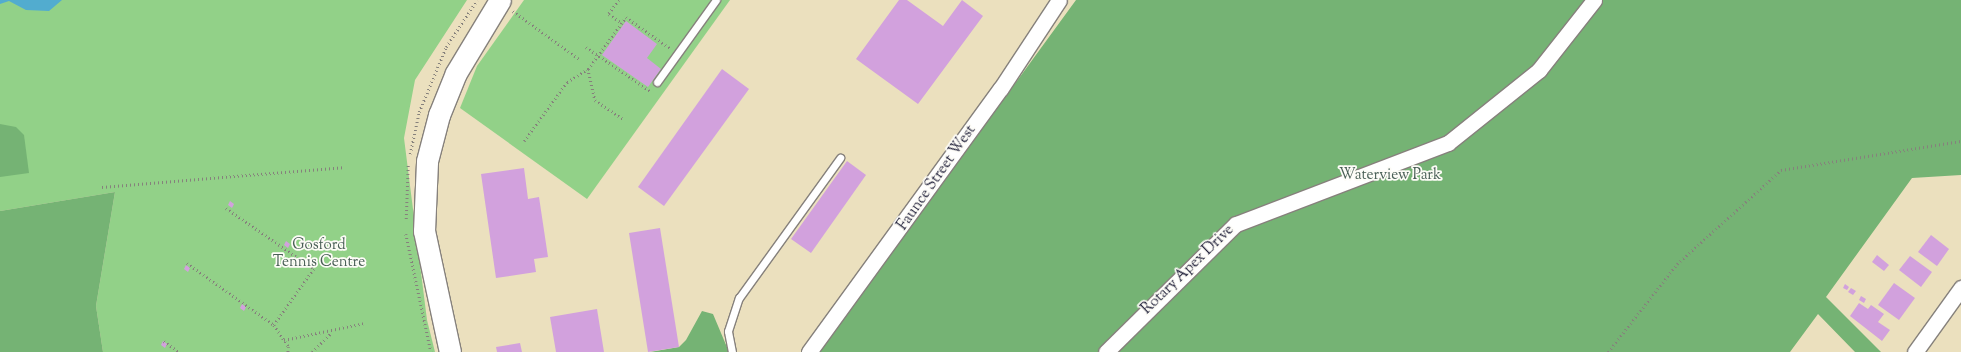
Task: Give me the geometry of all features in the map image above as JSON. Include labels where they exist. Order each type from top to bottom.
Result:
[{"type":"main road","points":[[450,352],[424,231],[427,161],[439,115],[456,73],[500,0]]},
{"type":"street","name":"Faunce Street West","points":[[809,352],[1002,88],[1059,0]]},
{"type":"street","name":"Rotary Apex Drive","points":[[1106,352],[1236,224],[1448,144],[1538,70],[1594,0]]},
{"type":"street","points":[[1915,352],[1961,288]]},
{"type":"lane","points":[[657,82],[716,0]]},
{"type":"lane","points":[[732,352],[728,331],[739,298],[840,158]]},
{"type":"path","points":[[500,0],[579,59]]},
{"type":"path","points":[[619,0],[610,14],[622,23]]},
{"type":"path","points":[[524,141],[567,82],[588,69],[626,17],[678,54]]},
{"type":"path","points":[[586,47],[651,91],[657,82]]},
{"type":"path","points":[[588,69],[595,100],[623,119]]},
{"type":"path","points":[[1608,352],[1677,264],[1781,170],[1961,141]]},
{"type":"path","points":[[102,187],[343,167]]},
{"type":"path","points":[[226,208],[314,269],[274,325]]},
{"type":"path","points":[[187,264],[274,325],[284,340],[288,352]]},
{"type":"path","points":[[284,340],[332,332],[365,323]]},
{"type":"path","points":[[312,352],[332,332]]},
{"type":"path","points":[[164,341],[180,352]]},
{"type":"green space","name":"Gosford Tennis Centre","points":[[0,0],[467,0],[415,80],[404,138],[427,320],[435,352],[103,352],[96,306],[115,192],[0,211]]},
{"type":"green space","points":[[524,0],[730,0],[587,199],[460,108],[477,66]]},
{"type":"green space","name":"Waterview Park","points":[[1076,0],[1961,0],[1961,175],[1912,178],[1826,297],[1881,352],[1855,352],[1818,314],[1790,352],[819,352]]},
{"type":"green space","points":[[0,124],[16,127],[24,135],[29,173],[0,177]]},
{"type":"green space","points":[[115,192],[96,306],[103,352],[0,352],[0,211]]},
{"type":"green space","points":[[702,311],[713,314],[729,352],[650,352],[679,347],[686,340]]},
{"type":"water","points":[[0,0],[62,0],[49,11],[26,10],[9,1],[0,4]]},
{"type":"building","points":[[899,0],[907,0],[943,26],[962,0],[983,16],[918,104],[856,59]]},
{"type":"building","points":[[626,21],[657,44],[647,58],[661,69],[648,87],[602,55]]},
{"type":"building","points":[[722,69],[749,89],[664,206],[638,187]]},
{"type":"building","points":[[847,161],[866,175],[811,253],[791,239]]},
{"type":"building","points":[[524,168],[528,199],[539,197],[548,257],[534,259],[536,272],[496,278],[481,174]]},
{"type":"building","points":[[230,201],[234,204],[232,208],[228,205]]},
{"type":"building","points":[[660,228],[679,347],[648,352],[629,233]]},
{"type":"building","points":[[1931,235],[1949,249],[1937,266],[1918,252]]},
{"type":"building","points":[[286,241],[290,244],[288,248],[284,245]]},
{"type":"building","points":[[1877,255],[1889,265],[1884,271],[1872,262]]},
{"type":"building","points":[[1910,256],[1932,272],[1921,287],[1899,270]]},
{"type":"building","points":[[186,265],[190,268],[188,272],[184,269]]},
{"type":"building","points":[[1894,283],[1915,298],[1899,320],[1878,305]]},
{"type":"building","points":[[1845,284],[1849,287],[1847,290],[1843,288]]},
{"type":"building","points":[[1851,288],[1856,291],[1853,295],[1848,292]]},
{"type":"building","points":[[1861,296],[1866,299],[1864,303],[1859,300]]},
{"type":"building","points":[[1859,303],[1868,309],[1871,305],[1884,314],[1878,322],[1890,330],[1882,341],[1850,316]]},
{"type":"building","points":[[242,304],[246,307],[244,311],[240,308]]},
{"type":"building","points":[[597,309],[604,352],[556,352],[550,317]]},
{"type":"building","points":[[163,341],[167,344],[165,348],[161,345]]},
{"type":"building","points":[[520,343],[522,352],[497,352],[496,347]]}]
